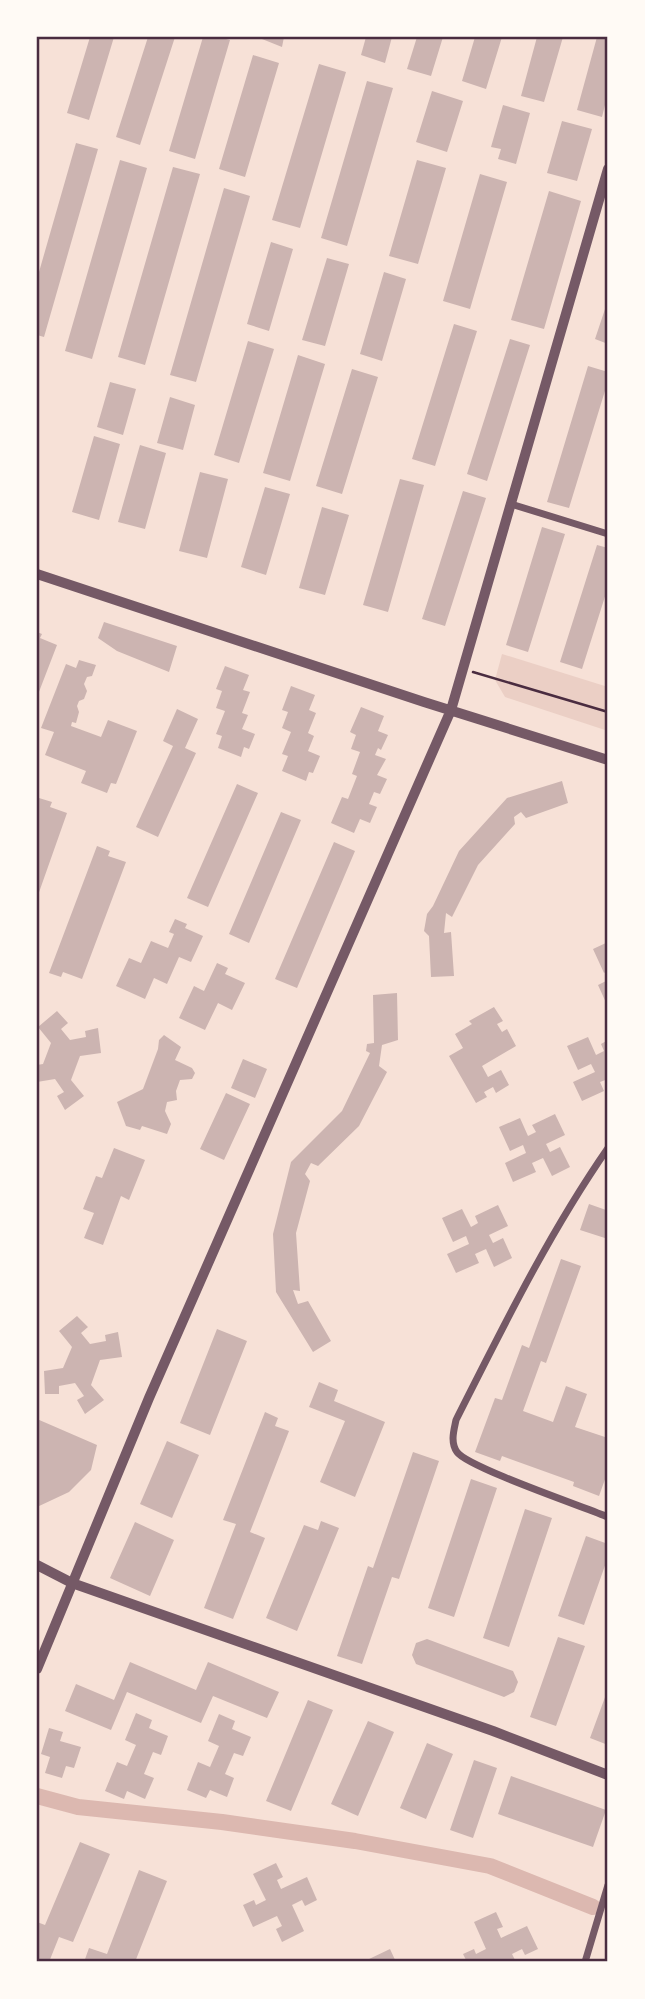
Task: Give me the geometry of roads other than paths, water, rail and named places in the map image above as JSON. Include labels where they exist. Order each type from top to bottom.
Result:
[{"type":"street","points":[[37,1669],[149,1398],[451,709],[604,201],[608,169]]},
{"type":"street","points":[[511,504],[608,534]]},
{"type":"street","points":[[37,574],[608,760]]},
{"type":"street","points":[[608,1148],[576,1194],[516,1304],[456,1420],[452,1439],[457,1453],[478,1466],[608,1517]]},
{"type":"street","points":[[37,1565],[72,1583],[608,1774]]},
{"type":"street","points":[[585,1962],[608,1885]]},
{"type":"waterway","points":[[37,1796],[78,1807],[222,1822],[355,1841],[490,1866],[593,1907]]}]
